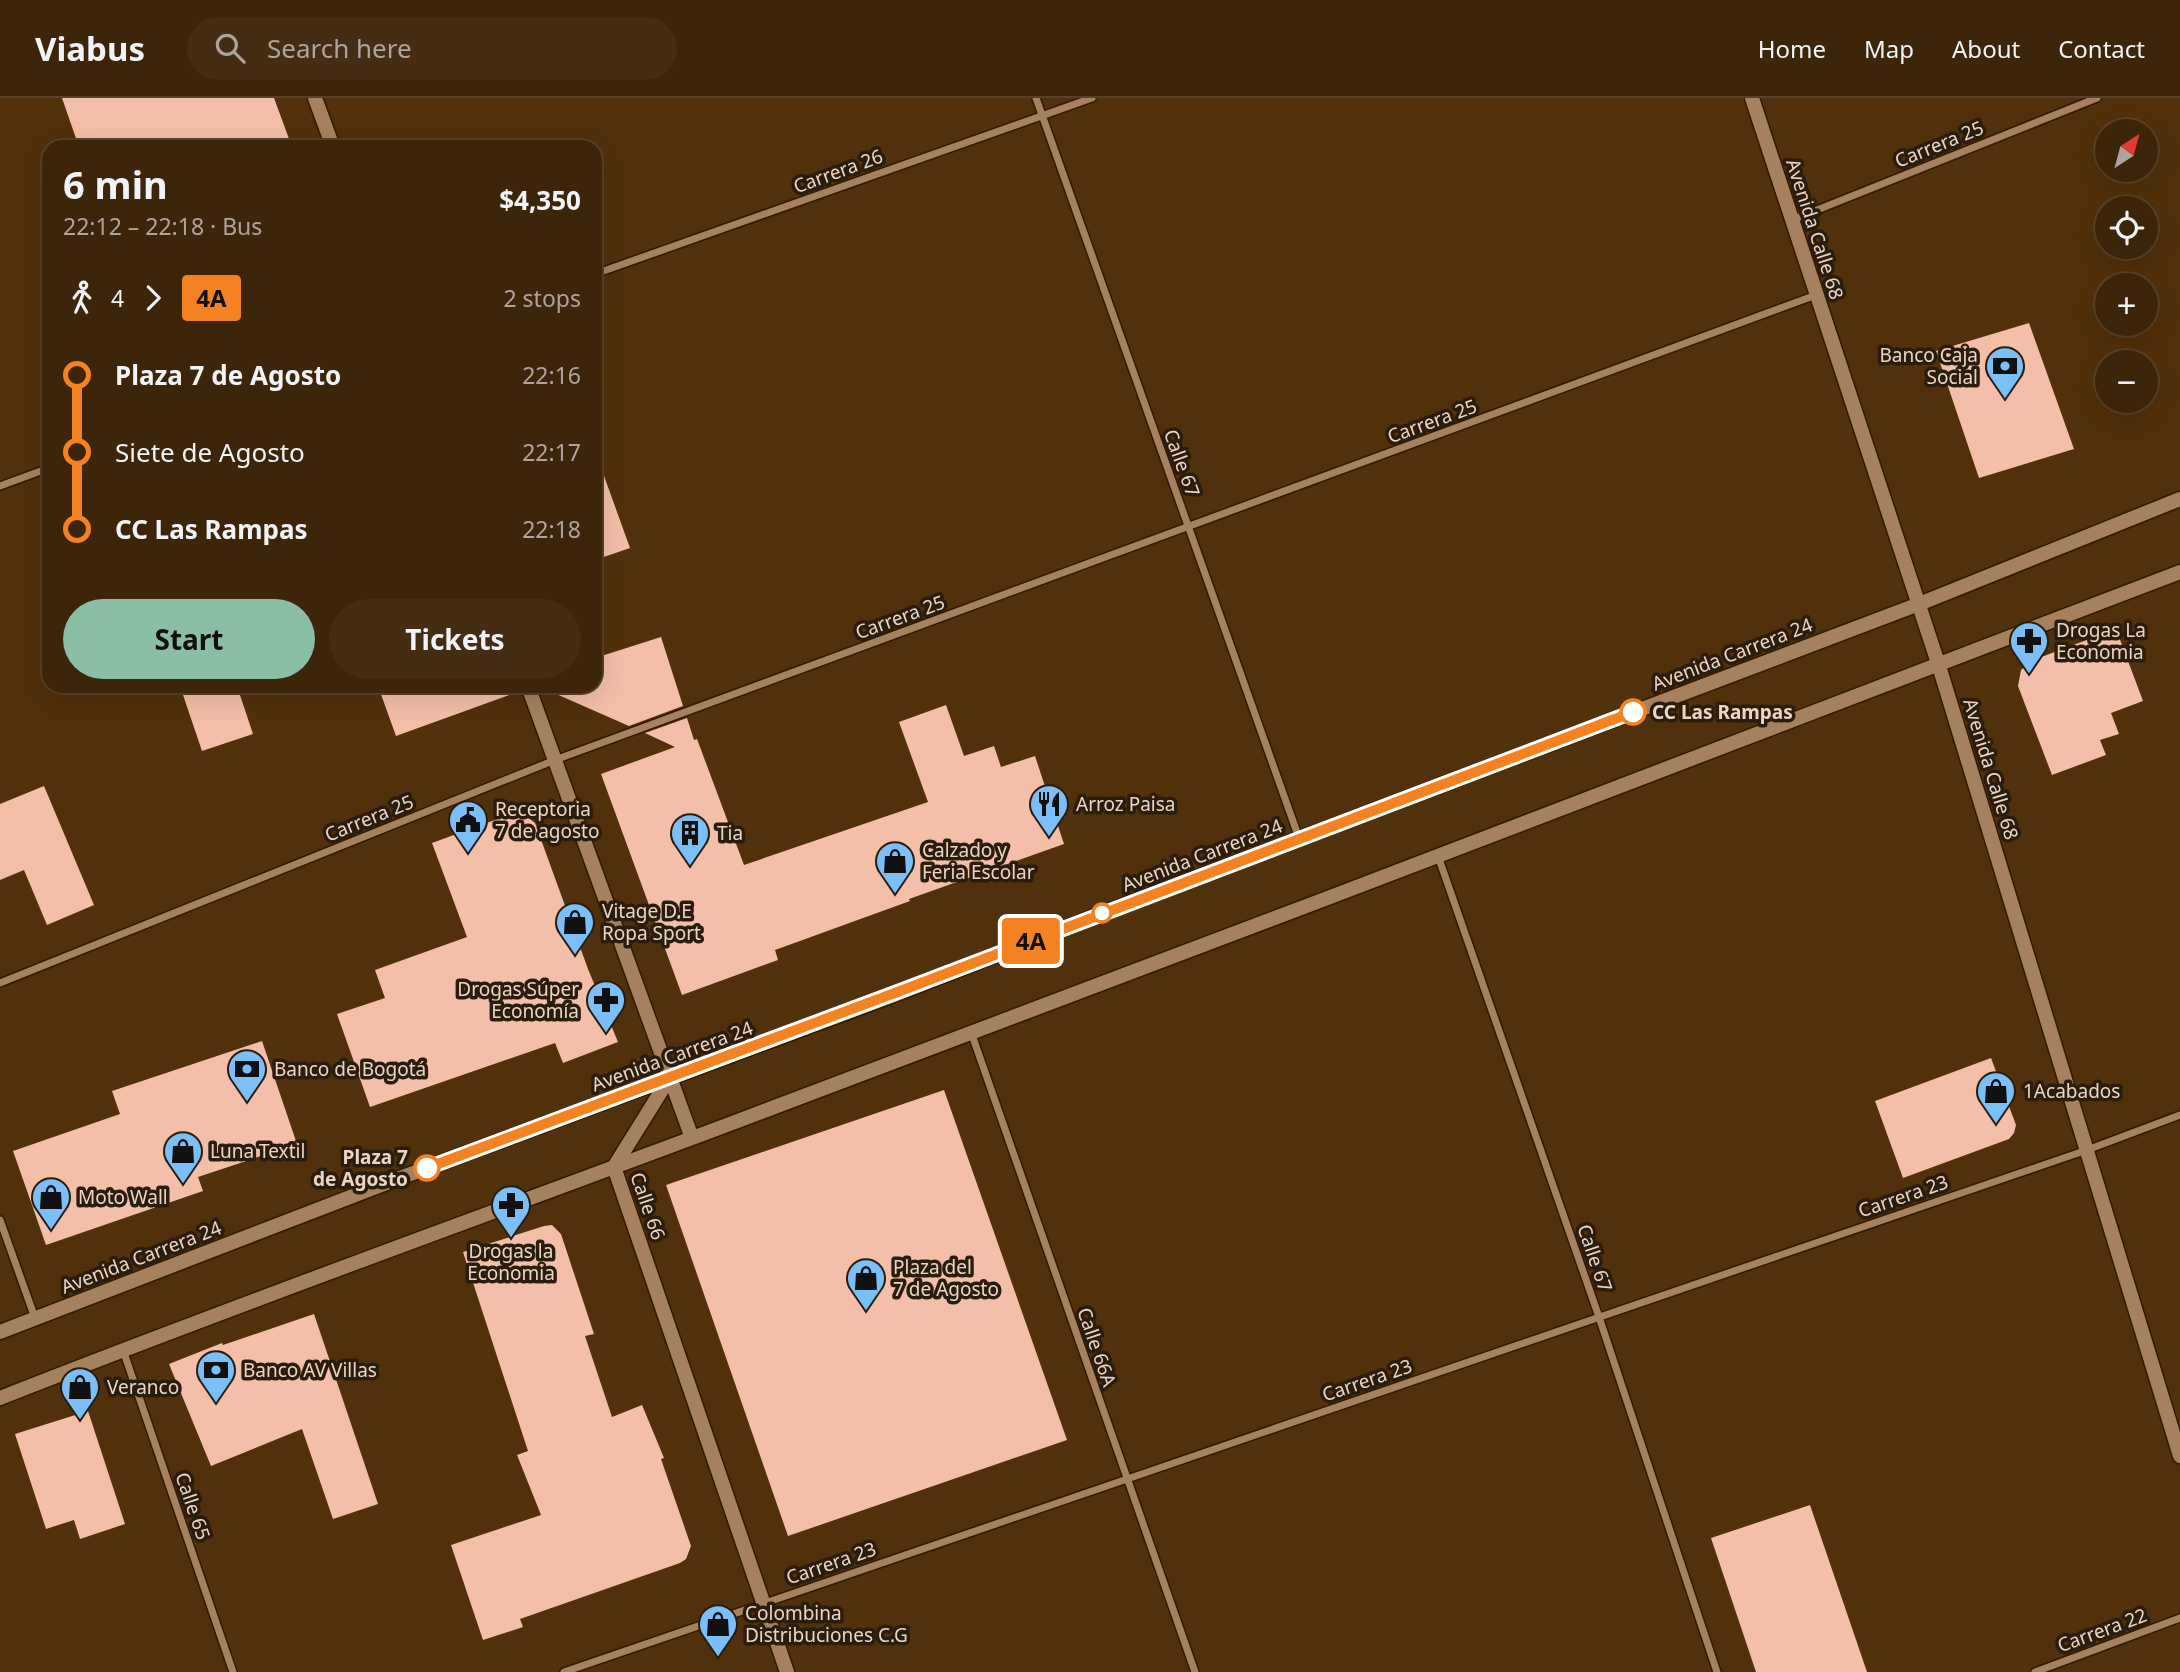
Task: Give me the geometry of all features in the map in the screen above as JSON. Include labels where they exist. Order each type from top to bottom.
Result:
[{"type":"main road","points":[[315,98],[330,140]]},
{"type":"main road","name":"Avenida Calle 68","points":[[1752,98],[1939,666],[2180,1456]]},
{"type":"main road","name":"Avenida Carrera 24","points":[[0,1332],[397,1179],[894,995],[1919,604],[2180,499]]},
{"type":"main road","points":[[0,1398],[1438,856],[2180,572]]},
{"type":"main road","points":[[531,693],[692,1138]]},
{"type":"main road","name":"Calle 66","points":[[670,1077],[614,1167],[786,1672]]},
{"type":"street","name":"Calle 67","points":[[1036,98],[1299,839]]},
{"type":"street","name":"Carrera 26","points":[[602,272],[1092,98]]},
{"type":"street","name":"Carrera 25","points":[[1792,220],[2097,98]]},
{"type":"street","name":"Carrera 25","points":[[0,983],[555,760],[1817,294]]},
{"type":"street","points":[[0,486],[42,471]]},
{"type":"street","name":"Calle 67","points":[[1438,856],[1599,1317],[1717,1672]]},
{"type":"street","name":"Calle 66A","points":[[971,1032],[1195,1672]]},
{"type":"street","name":"Carrera 23","points":[[564,1672],[2087,1150],[2180,1115]]},
{"type":"street","points":[[0,1220],[36,1318]]},
{"type":"street","name":"Calle 65","points":[[123,1350],[233,1672]]},
{"type":"street","name":"Carrera 22","points":[[2035,1672],[2180,1618]]},
{"type":"building","points":[[62,98],[274,98],[289,140],[77,140]]},
{"type":"building","name":"Banco Caja Social","points":[[2029,323],[2074,449],[1979,478],[1936,351]]},
{"type":"building","points":[[602,470],[630,548],[602,558]]},
{"type":"building","points":[[2116,629],[2143,701],[2111,713],[2119,734],[2100,740],[2106,755],[2052,775],[2018,686],[2021,670],[2031,661]]},
{"type":"building","points":[[661,637],[683,706],[629,726],[554,693],[602,693],[602,656]]},
{"type":"building","points":[[182,693],[239,693],[253,734],[202,751]]},
{"type":"building","points":[[381,693],[514,693],[396,736]]},
{"type":"building","points":[[946,705],[964,756],[994,746],[1001,767],[1035,756],[1064,844],[775,950],[778,960],[682,995],[601,774],[675,747],[645,733],[687,718],[744,865],[928,802],[899,722]]},
{"type":"building","points":[[44,786],[94,905],[47,925],[24,870],[0,880],[0,804]]},
{"type":"building","points":[[514,813],[525,815],[535,823],[588,969],[618,1042],[563,1063],[555,1043],[370,1107],[337,1014],[385,998],[375,970],[467,937],[432,843]]},
{"type":"building","points":[[262,1041],[297,1144],[198,1177],[203,1191],[46,1245],[13,1151],[120,1114],[112,1091]]},
{"type":"building","points":[[1991,1058],[2016,1125],[2014,1133],[2009,1139],[1903,1178],[1875,1101]]},
{"type":"building","name":"Plaza del 7 de Agosto","points":[[944,1090],[1067,1440],[788,1536],[666,1185]]},
{"type":"building","points":[[552,1225],[561,1234],[594,1334],[585,1336],[612,1417],[642,1405],[664,1458],[661,1459],[691,1546],[686,1559],[680,1563],[520,1619],[523,1627],[483,1640],[451,1545],[541,1515],[517,1455],[528,1451],[463,1252]]},
{"type":"building","points":[[314,1314],[378,1504],[333,1519],[302,1429],[211,1466],[169,1364],[222,1343],[223,1345]]},
{"type":"building","points":[[88,1411],[125,1524],[80,1539],[74,1520],[46,1529],[15,1434]]},
{"type":"building","points":[[1810,1505],[1867,1672],[1756,1672],[1711,1538]]},
{"type":"bus line","name":"4A","points":[[427,1168],[894,995],[1633,712]]},
{"type":"place","name":"Banco Caja Social","points":[[2005,400]]},
{"type":"place","name":"Drogas La Economia","points":[[2029,675]]},
{"type":"place","name":"CC Las Rampas","points":[[1633,712]]},
{"type":"place","name":"Arroz Paisa","points":[[1049,838]]},
{"type":"place","name":"Receptoria 7 de agosto","points":[[468,854]]},
{"type":"place","name":"Tia","points":[[690,867]]},
{"type":"place","name":"Calzado y Feria Escolar","points":[[895,895]]},
{"type":"place","name":"Vitage D.E Ropa Sport","points":[[575,956]]},
{"type":"place","name":"Drogas Súper Economía","points":[[606,1034]]},
{"type":"place","name":"Banco de Bogotá","points":[[247,1103]]},
{"type":"place","name":"1Acabados","points":[[1996,1125]]},
{"type":"place","name":"Plaza 7 de Agosto","points":[[427,1168]]},
{"type":"place","name":"Luna Textil","points":[[183,1185]]},
{"type":"place","name":"Moto Wall","points":[[51,1231]]},
{"type":"place","name":"Drogas la Economia","points":[[511,1239]]},
{"type":"place","name":"Plaza del 7 de Agosto","points":[[866,1312]]},
{"type":"place","name":"Banco AV Villas","points":[[216,1404]]},
{"type":"place","name":"Veranco","points":[[80,1421]]},
{"type":"place","name":"Colombina Distribuciones C.G","points":[[718,1658]]}]
